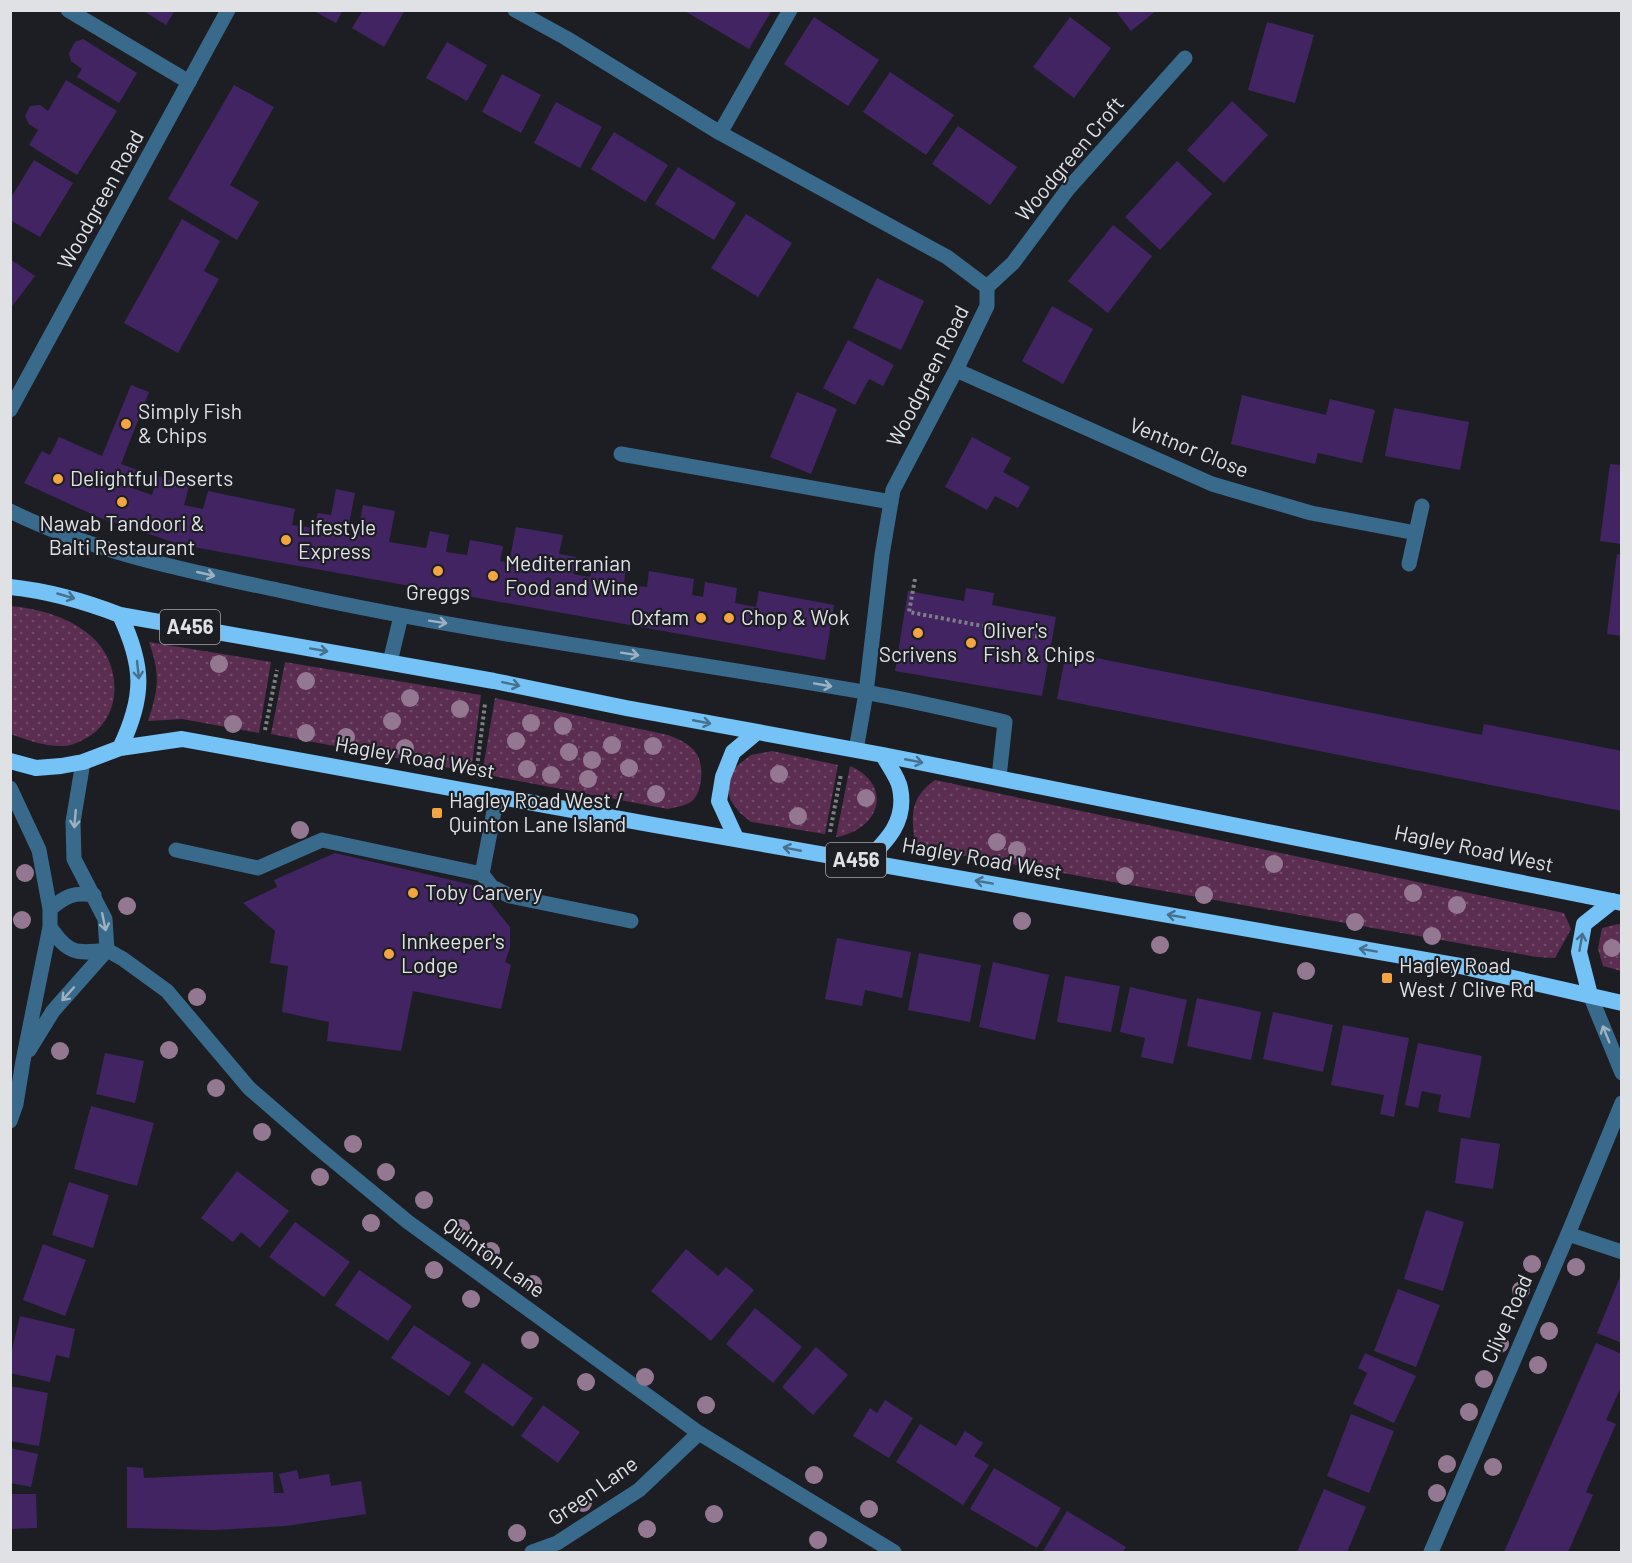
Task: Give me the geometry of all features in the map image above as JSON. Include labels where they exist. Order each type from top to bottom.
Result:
[{"type":"highway","name":"A456","points":[[10,587],[42,590],[68,596],[120,615],[130,637],[140,673],[133,721],[120,748],[83,762],[36,768],[10,761]]},
{"type":"highway","name":"Hagley Road West","points":[[120,615],[390,662],[883,754],[1617,902]]},
{"type":"highway","points":[[736,838],[719,801],[721,789],[733,752],[756,732]]},
{"type":"highway","name":"Hagley Road West","points":[[120,748],[182,739],[1460,966],[1622,1003]]},
{"type":"highway","points":[[866,861],[889,839],[901,811],[900,787],[883,754]]},
{"type":"highway","points":[[1590,995],[1579,952],[1584,924],[1617,902]]},
{"type":"street","points":[[68,10],[189,82]]},
{"type":"street","name":"Woodgreen Road","points":[[10,410],[228,10]]},
{"type":"street","name":"Woodgreen Road","points":[[515,10],[566,38],[720,134],[946,257],[987,287],[987,306],[957,370],[893,490],[882,555],[866,693],[856,750]]},
{"type":"street","points":[[720,134],[790,10]]},
{"type":"street","name":"Woodgreen Croft","points":[[987,287],[1013,263],[1068,189],[1185,58]]},
{"type":"street","name":"Ventnor Close","points":[[957,370],[1212,484],[1311,513],[1416,533]]},
{"type":"street","points":[[621,454],[891,502]]},
{"type":"street","points":[[1409,564],[1422,506]]},
{"type":"street","points":[[10,511],[39,525],[99,547],[155,562],[401,616],[866,693],[1005,722],[999,777]]},
{"type":"street","points":[[390,662],[401,616]]},
{"type":"street","points":[[23,1061],[53,1011],[107,950],[105,919],[74,859],[73,822],[83,762]]},
{"type":"street","points":[[10,788],[39,850],[50,909],[50,927],[16,1104],[10,1121]]},
{"type":"street","points":[[482,874],[497,796]]},
{"type":"street","points":[[176,850],[258,868],[322,840],[482,874],[492,887],[510,896],[631,921]]},
{"type":"street","points":[[50,909],[66,896],[94,895]]},
{"type":"street","points":[[50,927],[62,945],[84,953],[107,950]]},
{"type":"street","name":"Quinton Lane","points":[[107,950],[167,991],[249,1088],[317,1148],[408,1222],[699,1433],[894,1552]]},
{"type":"street","points":[[1590,995],[1622,1073]]},
{"type":"street","name":"Clive Road","points":[[1431,1552],[1622,1103]]},
{"type":"street","points":[[1568,1234],[1622,1252]]},
{"type":"street","name":"Green Lane","points":[[532,1552],[560,1548],[639,1490],[699,1433]]},
{"type":"path","points":[[915,579],[909,612],[1040,637]]},
{"type":"path","points":[[265,730],[279,660]]},
{"type":"path","points":[[477,767],[486,700]]},
{"type":"path","points":[[830,832],[842,768]]},
{"type":"shaded area","points":[[11,606],[33,609],[64,619],[82,629],[101,647],[113,673],[115,687],[109,714],[90,736],[70,745],[57,746],[37,743],[11,734]]},
{"type":"shaded area","points":[[149,642],[271,662],[259,733],[182,719],[148,721],[157,681]]},
{"type":"shaded area","points":[[285,662],[481,695],[471,772],[271,734]]},
{"type":"shaded area","points":[[495,698],[668,735],[679,740],[690,747],[699,758],[701,776],[697,794],[689,803],[668,809],[482,774]]},
{"type":"shaded area","points":[[772,751],[838,765],[825,834],[751,822],[731,801],[727,789],[734,768],[751,755]]},
{"type":"shaded area","points":[[850,766],[864,774],[873,784],[877,795],[876,806],[863,826],[851,833],[836,837]]},
{"type":"shaded area","points":[[935,780],[1564,913],[1571,929],[1555,958],[1537,957],[915,847],[913,818],[916,802],[926,787]]},
{"type":"shaded area","points":[[1621,925],[1621,971],[1603,966],[1598,949],[1602,928]]},
{"type":"building","points":[[142,10],[175,10],[166,25]]},
{"type":"building","points":[[312,10],[343,10],[336,23]]},
{"type":"building","points":[[363,10],[405,10],[384,47],[352,28]]},
{"type":"building","points":[[683,10],[772,10],[749,49]]},
{"type":"building","points":[[1115,10],[1157,10],[1131,31]]},
{"type":"building","points":[[814,17],[879,60],[848,106],[784,64]]},
{"type":"building","points":[[1070,17],[1111,48],[1074,98],[1033,67]]},
{"type":"building","points":[[1267,22],[1314,35],[1295,103],[1248,90]]},
{"type":"building","points":[[83,39],[137,73],[119,103],[77,77],[82,69],[71,61],[69,53],[75,42]]},
{"type":"building","points":[[447,42],[487,65],[467,101],[426,78]]},
{"type":"building","points":[[890,72],[954,115],[926,155],[863,112]]},
{"type":"building","points":[[502,74],[541,95],[521,133],[482,112]]},
{"type":"building","points":[[66,80],[117,111],[77,175],[29,145],[38,130],[29,124],[25,116],[30,106],[40,105],[48,111]]},
{"type":"building","points":[[234,85],[274,107],[230,185],[259,202],[237,240],[168,199]]},
{"type":"building","points":[[1232,101],[1268,135],[1224,183],[1187,150]]},
{"type":"building","points":[[556,102],[602,127],[580,168],[534,143]]},
{"type":"building","points":[[958,126],[1017,167],[990,205],[932,164]]},
{"type":"building","points":[[614,132],[668,165],[645,202],[591,169]]},
{"type":"building","points":[[34,160],[73,183],[40,237],[10,220],[10,199]]},
{"type":"building","points":[[1177,161],[1212,194],[1160,250],[1125,217]]},
{"type":"building","points":[[678,167],[736,203],[714,240],[655,204]]},
{"type":"building","points":[[746,214],[792,243],[758,297],[711,268]]},
{"type":"building","points":[[182,219],[220,241],[204,271],[219,279],[178,353],[124,323]]},
{"type":"building","points":[[1113,225],[1152,256],[1108,313],[1068,281]]},
{"type":"building","points":[[10,259],[35,276],[10,309]]},
{"type":"building","points":[[877,278],[924,301],[901,350],[853,328]]},
{"type":"building","points":[[1052,306],[1093,329],[1063,384],[1022,361]]},
{"type":"building","points":[[848,340],[894,365],[883,386],[869,379],[855,405],[823,388]]},
{"type":"building","points":[[131,385],[149,392],[121,464],[137,470],[132,488],[152,495],[158,476],[189,486],[184,505],[203,509],[208,491],[295,509],[292,525],[314,528],[318,513],[331,515],[336,489],[355,493],[347,535],[357,536],[363,505],[395,511],[389,542],[426,548],[430,531],[449,535],[446,552],[467,555],[470,540],[503,546],[500,561],[509,563],[516,527],[563,535],[559,554],[576,557],[573,574],[590,577],[593,562],[626,568],[624,584],[635,586],[647,587],[649,571],[694,579],[692,595],[703,597],[705,582],[737,588],[735,603],[745,605],[756,607],[759,591],[834,605],[825,660],[182,545],[100,518],[24,483],[42,451],[50,455],[59,437],[102,456]]},
{"type":"building","points":[[797,392],[837,409],[811,474],[770,457]]},
{"type":"building","points":[[1242,395],[1326,415],[1330,399],[1375,410],[1362,463],[1318,453],[1315,464],[1231,444]]},
{"type":"building","points":[[1394,408],[1469,422],[1460,470],[1385,456]]},
{"type":"building","points":[[972,437],[1011,458],[1003,472],[1030,487],[1018,508],[995,496],[987,510],[945,487]]},
{"type":"building","points":[[1610,464],[1622,465],[1622,544],[1600,541]]},
{"type":"building","points":[[1617,554],[1622,555],[1622,636],[1607,634]]},
{"type":"building","points":[[966,588],[994,593],[992,605],[1056,617],[1042,696],[895,671],[908,591],[964,601]]},
{"type":"building","points":[[1066,652],[1482,735],[1484,724],[1622,751],[1622,811],[1057,699]]},
{"type":"building","name":"Innkeeper's Lodge","points":[[335,853],[477,886],[510,927],[510,947],[505,962],[511,965],[501,1009],[413,991],[401,1051],[327,1041],[329,1022],[282,1012],[288,966],[270,963],[275,931],[243,903],[277,887],[274,880]]},
{"type":"building","points":[[837,938],[911,952],[902,998],[865,990],[862,1006],[825,999]]},
{"type":"building","points":[[919,953],[981,965],[970,1022],[908,1010]]},
{"type":"building","points":[[993,962],[1049,975],[1035,1040],[979,1027]]},
{"type":"building","points":[[1065,976],[1120,986],[1111,1032],[1057,1022]]},
{"type":"building","points":[[1130,987],[1187,1000],[1173,1064],[1141,1057],[1145,1038],[1120,1032]]},
{"type":"building","points":[[1197,998],[1261,1012],[1251,1060],[1187,1046]]},
{"type":"building","points":[[1273,1012],[1333,1025],[1323,1072],[1263,1059]]},
{"type":"building","points":[[1343,1025],[1409,1038],[1394,1117],[1380,1114],[1384,1095],[1331,1085]]},
{"type":"building","points":[[1418,1043],[1482,1056],[1470,1118],[1438,1112],[1441,1095],[1422,1091],[1418,1108],[1405,1105]]},
{"type":"building","points":[[105,1053],[144,1061],[135,1103],[96,1094]]},
{"type":"building","points":[[91,1106],[154,1123],[137,1186],[74,1169]]},
{"type":"building","points":[[1461,1138],[1500,1144],[1493,1189],[1455,1183]]},
{"type":"building","points":[[237,1171],[289,1211],[260,1248],[241,1232],[233,1242],[201,1218]]},
{"type":"building","points":[[69,1182],[109,1195],[93,1248],[52,1235]]},
{"type":"building","points":[[1426,1210],[1464,1222],[1443,1291],[1404,1279]]},
{"type":"building","points":[[295,1222],[350,1262],[324,1297],[269,1257]]},
{"type":"building","points":[[43,1244],[86,1260],[65,1316],[23,1300]]},
{"type":"building","points":[[686,1249],[718,1276],[726,1267],[754,1290],[711,1341],[651,1291]]},
{"type":"building","points":[[359,1270],[412,1306],[388,1341],[335,1305]]},
{"type":"building","points":[[1622,1272],[1622,1343],[1597,1333]]},
{"type":"building","points":[[1398,1289],[1440,1305],[1416,1367],[1374,1351]]},
{"type":"building","points":[[755,1308],[802,1347],[773,1383],[726,1344]]},
{"type":"building","points":[[20,1316],[75,1329],[69,1358],[56,1355],[50,1382],[10,1373],[10,1358]]},
{"type":"building","points":[[414,1325],[471,1363],[449,1396],[391,1358]]},
{"type":"building","points":[[1596,1343],[1622,1354],[1622,1385],[1606,1420],[1616,1424],[1586,1492],[1593,1495],[1568,1552],[1504,1552]]},
{"type":"building","points":[[816,1347],[848,1375],[813,1415],[782,1387]]},
{"type":"building","points":[[1365,1353],[1416,1376],[1394,1423],[1353,1404],[1367,1373],[1358,1368]]},
{"type":"building","points":[[483,1363],[533,1398],[513,1427],[464,1392]]},
{"type":"building","points":[[10,1386],[48,1393],[39,1446],[10,1441]]},
{"type":"building","points":[[885,1400],[913,1418],[889,1458],[853,1436],[870,1408],[877,1413]]},
{"type":"building","points":[[543,1405],[580,1432],[558,1463],[521,1436]]},
{"type":"building","points":[[1351,1414],[1394,1431],[1369,1493],[1327,1476]]},
{"type":"building","points":[[920,1424],[956,1446],[965,1431],[983,1443],[974,1456],[989,1465],[963,1505],[896,1462]]},
{"type":"building","points":[[10,1448],[38,1454],[31,1487],[10,1483]]},
{"type":"building","points":[[127,1467],[143,1468],[144,1478],[273,1472],[274,1493],[284,1493],[279,1474],[297,1470],[299,1479],[329,1474],[331,1486],[361,1481],[366,1514],[286,1526],[214,1530],[127,1528]]},
{"type":"building","points":[[994,1468],[1061,1508],[1037,1548],[970,1509]]},
{"type":"building","points":[[1324,1489],[1366,1507],[1347,1552],[1297,1552]]},
{"type":"building","points":[[10,1494],[36,1494],[37,1528],[10,1529]]},
{"type":"building","points":[[1067,1511],[1126,1547],[1123,1552],[1043,1551]]},
{"type":"place","name":"Simply Fish & Chips","points":[[126,424]]},
{"type":"place","name":"Delightful Deserts","points":[[58,479]]},
{"type":"place","name":"Nawab Tandoori & Balti Restaurant","points":[[122,502]]},
{"type":"place","name":"Lifestyle Express","points":[[286,540]]},
{"type":"place","name":"Greggs","points":[[438,571]]},
{"type":"place","name":"Mediterranian Food and Wine","points":[[493,576]]},
{"type":"place","name":"Oxfam","points":[[701,618]]},
{"type":"place","name":"Chop & Wok","points":[[729,618]]},
{"type":"place","name":"Scrivens","points":[[918,633]]},
{"type":"place","name":"Oliver's Fish & Chips","points":[[971,643]]},
{"type":"place","name":"Hagley Road West / Quinton Lane Island","points":[[437,813]]},
{"type":"place","name":"Toby Carvery","points":[[413,893]]},
{"type":"place","name":"Innkeeper's Lodge","points":[[389,954]]},
{"type":"place","name":"Hagley Road West / Clive Rd","points":[[1387,978]]}]
